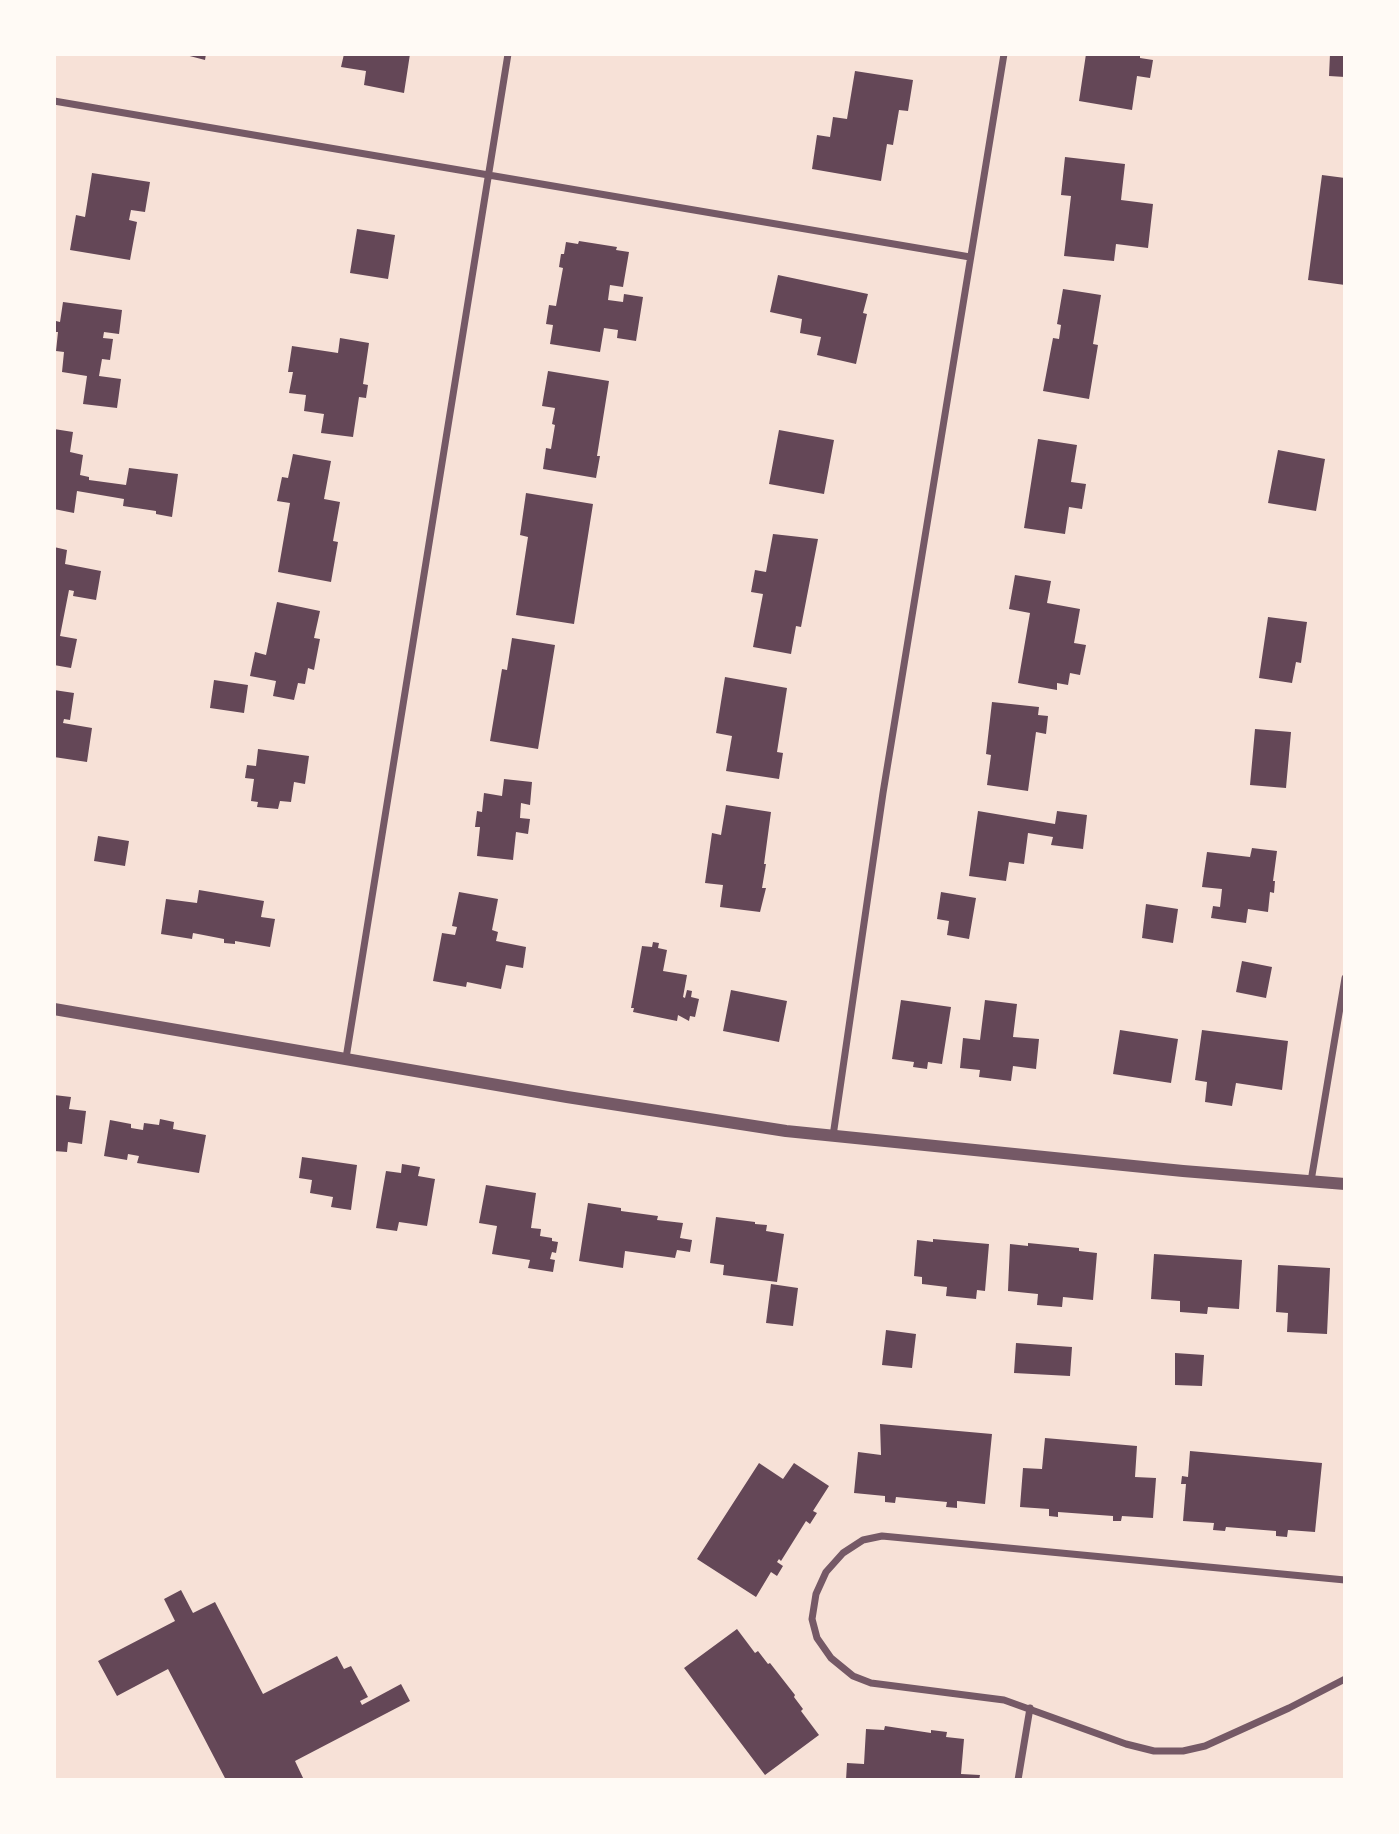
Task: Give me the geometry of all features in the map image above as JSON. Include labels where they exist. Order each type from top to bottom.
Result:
[{"type":"street","points":[[346,1058],[508,54]]},
{"type":"street","points":[[833,1136],[883,793],[1004,54]]},
{"type":"street","points":[[54,101],[970,257]]},
{"type":"street","points":[[1311,1181],[1345,978]]},
{"type":"street","points":[[54,1009],[567,1097],[786,1131],[1183,1171],[1345,1184]]},
{"type":"street","points":[[1345,1580],[882,1536],[863,1540],[843,1553],[826,1572],[816,1594],[812,1619],[817,1638],[831,1658],[853,1676],[871,1683],[1004,1700],[1126,1744],[1154,1751],[1183,1751],[1205,1746],[1345,1679]]},
{"type":"street","points":[[1018,1780],[1030,1709]]},
{"type":"building","points":[[182,54],[206,54],[205,60]]},
{"type":"building","points":[[344,54],[410,54],[404,93],[364,85],[366,71],[341,67]]},
{"type":"building","points":[[1086,54],[1140,54],[1140,58],[1153,60],[1150,78],[1137,76],[1132,110],[1079,101]]},
{"type":"building","points":[[1330,54],[1345,54],[1345,77],[1329,76]]},
{"type":"building","points":[[855,71],[913,80],[908,111],[899,110],[893,145],[887,144],[881,181],[812,169],[817,135],[830,137],[833,117],[847,119]]},
{"type":"building","points":[[1065,157],[1125,164],[1121,200],[1153,204],[1148,248],[1116,244],[1114,261],[1064,256],[1071,196],[1061,195]]},
{"type":"building","points":[[92,173],[150,182],[145,212],[131,210],[129,220],[137,222],[130,260],[70,250],[76,215],[85,217]]},
{"type":"building","points":[[1322,175],[1345,178],[1345,285],[1308,280]]},
{"type":"building","points":[[357,229],[395,235],[388,279],[350,273]]},
{"type":"building","points":[[579,241],[617,247],[616,250],[629,252],[623,287],[610,285],[608,300],[623,302],[624,294],[643,297],[636,341],[617,338],[618,330],[604,328],[600,352],[550,344],[553,325],[546,324],[549,305],[556,306],[563,268],[559,267],[561,254],[564,254],[566,242],[578,244]]},
{"type":"building","points":[[778,275],[868,294],[863,313],[867,314],[856,364],[817,355],[821,337],[800,333],[802,319],[770,312]]},
{"type":"building","points":[[1063,289],[1101,295],[1093,344],[1098,345],[1089,399],[1043,391],[1053,338],[1059,339],[1061,325],[1057,324]]},
{"type":"building","points":[[63,302],[122,310],[119,334],[104,332],[103,338],[113,339],[110,360],[102,359],[99,376],[121,379],[117,408],[83,404],[87,376],[62,372],[64,352],[56,351],[58,332],[54,332],[56,321],[60,322]]},
{"type":"building","points":[[340,338],[369,343],[363,384],[368,385],[366,398],[359,397],[353,437],[321,433],[324,414],[304,411],[306,395],[289,393],[293,372],[288,372],[292,346],[338,353]]},
{"type":"building","points":[[548,371],[609,381],[596,478],[543,469],[546,448],[551,449],[555,425],[552,424],[555,408],[542,406]]},
{"type":"building","points":[[54,429],[73,432],[70,452],[83,455],[80,475],[89,477],[89,480],[126,485],[129,468],[178,474],[172,517],[156,514],[156,511],[123,506],[124,499],[77,491],[74,513],[54,509]]},
{"type":"building","points":[[779,430],[834,440],[824,494],[769,484]]},
{"type":"building","points":[[1038,439],[1077,445],[1071,482],[1086,484],[1082,509],[1069,507],[1065,534],[1024,528]]},
{"type":"building","points":[[1278,450],[1325,459],[1316,511],[1268,503]]},
{"type":"building","points":[[293,454],[331,461],[324,499],[340,502],[333,541],[338,542],[331,582],[278,572],[290,503],[277,501],[282,477],[288,478]]},
{"type":"building","points":[[526,493],[593,504],[574,624],[516,615],[528,537],[520,535]]},
{"type":"building","points":[[773,534],[818,539],[801,627],[796,626],[791,654],[753,647],[763,594],[751,592],[755,570],[766,572]]},
{"type":"building","points":[[54,547],[67,550],[65,564],[101,571],[96,600],[73,596],[74,591],[69,590],[60,636],[77,639],[71,668],[54,665]]},
{"type":"building","points":[[1015,575],[1051,581],[1047,603],[1080,609],[1074,643],[1086,645],[1080,675],[1070,673],[1068,685],[1057,683],[1057,690],[1018,683],[1030,613],[1009,609]]},
{"type":"building","points":[[277,602],[320,611],[314,638],[320,639],[314,670],[308,668],[305,684],[298,683],[294,700],[273,696],[276,681],[250,676],[255,652],[266,655]]},
{"type":"building","points":[[1268,617],[1307,622],[1301,663],[1296,662],[1292,683],[1259,678]]},
{"type":"building","points":[[512,638],[555,645],[538,749],[490,741],[502,669],[507,670]]},
{"type":"building","points":[[725,677],[787,688],[777,752],[783,753],[779,779],[726,771],[732,736],[716,733]]},
{"type":"building","points":[[214,680],[248,685],[244,713],[210,708]]},
{"type":"building","points":[[54,690],[74,693],[70,720],[64,719],[63,723],[92,728],[87,762],[54,757]]},
{"type":"building","points":[[992,702],[1039,707],[1038,715],[1048,716],[1046,734],[1036,732],[1028,791],[987,785],[991,755],[986,754]]},
{"type":"building","points":[[1255,729],[1291,732],[1286,788],[1250,785]]},
{"type":"building","points":[[258,749],[309,756],[305,784],[294,782],[291,802],[280,801],[278,809],[257,807],[258,802],[251,801],[254,779],[245,778],[247,765],[256,766]]},
{"type":"building","points":[[504,779],[532,782],[530,805],[521,803],[520,818],[530,819],[528,834],[516,832],[513,860],[477,856],[480,827],[475,827],[477,811],[482,812],[484,793],[502,796]]},
{"type":"building","points":[[726,805],[771,812],[762,888],[766,888],[760,912],[720,907],[723,885],[705,883],[712,833],[721,835]]},
{"type":"building","points":[[978,811],[1055,824],[1057,811],[1087,815],[1083,849],[1051,845],[1053,837],[1028,833],[1024,864],[1009,862],[1006,881],[969,876]]},
{"type":"building","points":[[98,836],[129,841],[125,866],[94,861]]},
{"type":"building","points":[[1252,848],[1277,851],[1274,893],[1270,892],[1268,912],[1248,909],[1246,923],[1211,918],[1213,906],[1220,907],[1222,889],[1202,887],[1207,852],[1250,857]]},
{"type":"building","points":[[199,890],[264,901],[261,917],[275,919],[270,947],[235,941],[235,944],[224,943],[224,939],[193,933],[192,939],[161,934],[166,899],[197,903]]},
{"type":"building","points":[[459,892],[498,899],[492,930],[498,932],[496,941],[526,947],[523,968],[506,965],[501,989],[467,982],[466,987],[433,981],[442,933],[455,935],[457,927],[452,926]]},
{"type":"building","points":[[941,892],[976,898],[969,939],[947,935],[949,921],[937,919]]},
{"type":"building","points":[[1146,904],[1178,909],[1173,943],[1142,938]]},
{"type":"building","points":[[653,942],[659,943],[658,948],[667,950],[663,971],[687,975],[683,997],[685,998],[687,990],[692,991],[691,997],[699,999],[695,1017],[690,1016],[689,1021],[678,1015],[677,1021],[633,1012],[634,1008],[631,1008],[642,946],[652,947]]},
{"type":"building","points":[[1242,961],[1272,967],[1266,998],[1236,992]]},
{"type":"building","points":[[731,990],[787,1001],[779,1042],[723,1031]]},
{"type":"building","points":[[901,1000],[951,1007],[942,1064],[928,1062],[927,1069],[913,1067],[914,1062],[892,1059]]},
{"type":"building","points":[[985,1000],[1017,1004],[1013,1037],[1039,1039],[1036,1069],[1013,1066],[1011,1081],[979,1077],[980,1070],[960,1068],[963,1038],[980,1040]]},
{"type":"building","points":[[1120,1030],[1178,1039],[1171,1083],[1113,1074]]},
{"type":"building","points":[[1202,1030],[1288,1041],[1282,1090],[1236,1083],[1232,1106],[1205,1102],[1207,1082],[1195,1080]]},
{"type":"building","points":[[54,1095],[71,1097],[69,1109],[86,1111],[82,1144],[68,1142],[67,1152],[54,1151]]},
{"type":"building","points":[[160,1119],[174,1122],[173,1129],[206,1135],[199,1173],[137,1163],[139,1156],[128,1154],[127,1160],[104,1156],[110,1120],[131,1124],[131,1128],[143,1130],[144,1123],[159,1125]]},
{"type":"building","points":[[302,1157],[357,1165],[351,1210],[331,1207],[333,1197],[310,1193],[312,1180],[299,1178]]},
{"type":"building","points":[[402,1164],[420,1167],[418,1176],[435,1179],[427,1226],[399,1222],[397,1231],[376,1228],[386,1171],[401,1173]]},
{"type":"building","points":[[486,1185],[536,1193],[531,1228],[541,1229],[540,1236],[558,1242],[556,1253],[552,1252],[550,1259],[555,1260],[553,1272],[528,1268],[530,1260],[492,1254],[497,1226],[479,1223]]},
{"type":"building","points":[[588,1203],[658,1216],[657,1220],[683,1223],[680,1238],[692,1240],[690,1252],[677,1250],[675,1258],[625,1251],[623,1268],[579,1261]]},
{"type":"building","points":[[716,1217],[767,1225],[766,1231],[784,1234],[777,1282],[723,1275],[724,1265],[710,1263]]},
{"type":"building","points":[[933,1239],[989,1244],[985,1291],[977,1290],[976,1299],[946,1296],[947,1287],[922,1284],[922,1277],[914,1276],[917,1240],[933,1242]]},
{"type":"building","points":[[1028,1243],[1079,1248],[1079,1251],[1097,1253],[1093,1300],[1063,1297],[1062,1307],[1037,1305],[1038,1294],[1008,1291],[1010,1244],[1028,1246]]},
{"type":"building","points":[[1154,1254],[1242,1260],[1239,1309],[1208,1307],[1207,1314],[1180,1312],[1180,1301],[1151,1299]]},
{"type":"building","points":[[1278,1265],[1330,1268],[1327,1334],[1287,1332],[1288,1313],[1276,1312]]},
{"type":"building","points":[[771,1284],[798,1288],[793,1326],[766,1323]]},
{"type":"building","points":[[886,1330],[916,1334],[912,1368],[882,1365]]},
{"type":"building","points":[[1016,1343],[1072,1347],[1070,1376],[1014,1373]]},
{"type":"building","points":[[1175,1353],[1204,1355],[1202,1386],[1175,1385]]},
{"type":"building","points":[[880,1424],[992,1434],[985,1504],[957,1501],[957,1508],[946,1507],[947,1502],[896,1497],[895,1503],[885,1502],[885,1496],[854,1493],[858,1452],[881,1455]]},
{"type":"building","points":[[1045,1438],[1137,1446],[1135,1477],[1156,1478],[1153,1518],[1122,1516],[1121,1521],[1113,1521],[1113,1516],[1058,1512],[1058,1517],[1049,1516],[1049,1509],[1020,1507],[1023,1468],[1042,1469]]},
{"type":"building","points":[[1190,1451],[1322,1463],[1315,1532],[1288,1530],[1287,1537],[1276,1536],[1276,1531],[1226,1527],[1225,1531],[1213,1530],[1214,1523],[1183,1521],[1186,1484],[1181,1484],[1182,1476],[1188,1477]]},
{"type":"building","points":[[759,1463],[783,1479],[794,1463],[829,1486],[813,1511],[817,1513],[810,1524],[806,1521],[781,1561],[779,1559],[777,1562],[783,1566],[777,1576],[771,1572],[756,1597],[697,1559]]},
{"type":"building","points":[[181,1590],[193,1613],[215,1602],[263,1694],[337,1656],[344,1669],[351,1666],[368,1697],[360,1701],[362,1705],[401,1684],[410,1701],[295,1761],[304,1780],[226,1780],[168,1669],[117,1696],[98,1661],[175,1621],[164,1599]]},
{"type":"building","points":[[737,1629],[755,1653],[758,1651],[768,1664],[770,1663],[795,1695],[803,1709],[801,1711],[819,1735],[765,1775],[684,1668]]},
{"type":"building","points":[[885,1726],[931,1733],[931,1730],[947,1732],[946,1737],[964,1739],[961,1774],[980,1775],[979,1780],[846,1780],[847,1763],[864,1764],[866,1729],[884,1730]]}]
